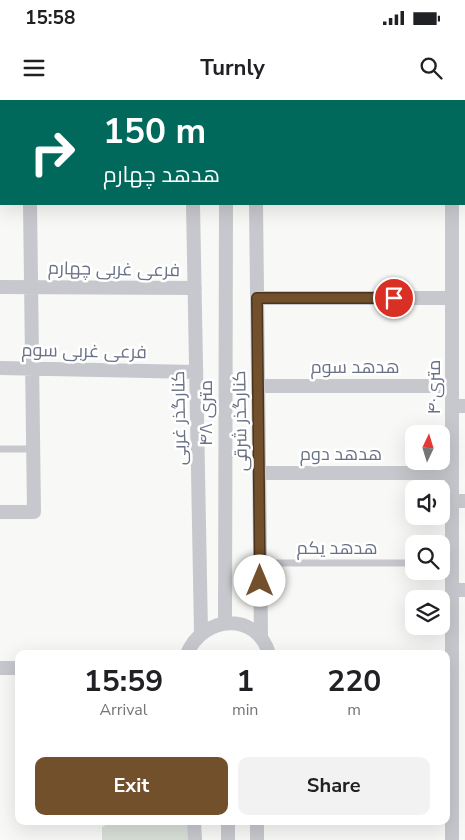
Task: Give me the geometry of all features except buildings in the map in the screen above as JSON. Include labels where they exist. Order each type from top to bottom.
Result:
[{"type":"street","points":[[0,512],[34,512],[30,205]]},
{"type":"street","name":"کنارگذر غربی","points":[[193,205],[201,632]]},
{"type":"street","name":"۴۸ متری","points":[[225,623],[226,205]]},
{"type":"street","name":"کنارگذر شرقی","points":[[256,205],[261,637]]},
{"type":"street","name":"۴۰متری","points":[[452,205],[452,386],[459,406],[452,473],[459,501],[450,563],[459,590],[454,660],[455,819],[452,840]]},
{"type":"street","name":"فرعی غربی چهارم","points":[[0,287],[195,288]]},
{"type":"street","points":[[257,298],[452,298]]},
{"type":"street","name":"فرعی غربی سوم","points":[[0,368],[196,372]]},
{"type":"street","name":"هدهد سوم","points":[[258,386],[452,386]]},
{"type":"street","name":"هدهد دوم","points":[[259,473],[452,473]]},
{"type":"street","points":[[189,650],[193,641],[201,632],[212,626],[225,623],[238,624],[250,629],[261,637],[269,650]]},
{"type":"street","points":[[0,668],[15,668]]},
{"type":"street","points":[[194,825],[195,840]]},
{"type":"street","points":[[228,825],[228,840]]},
{"type":"street","points":[[257,825],[257,840]]},
{"type":"lane","points":[[0,449],[33,449]]},
{"type":"lane","name":"هدهد یکم","points":[[260,562],[405,563]]},
{"type":"shaded area","points":[[106,825],[189,825],[188,840],[102,840],[102,827]]},
{"type":"route","points":[[260,581],[257,298],[394,298]]}]
